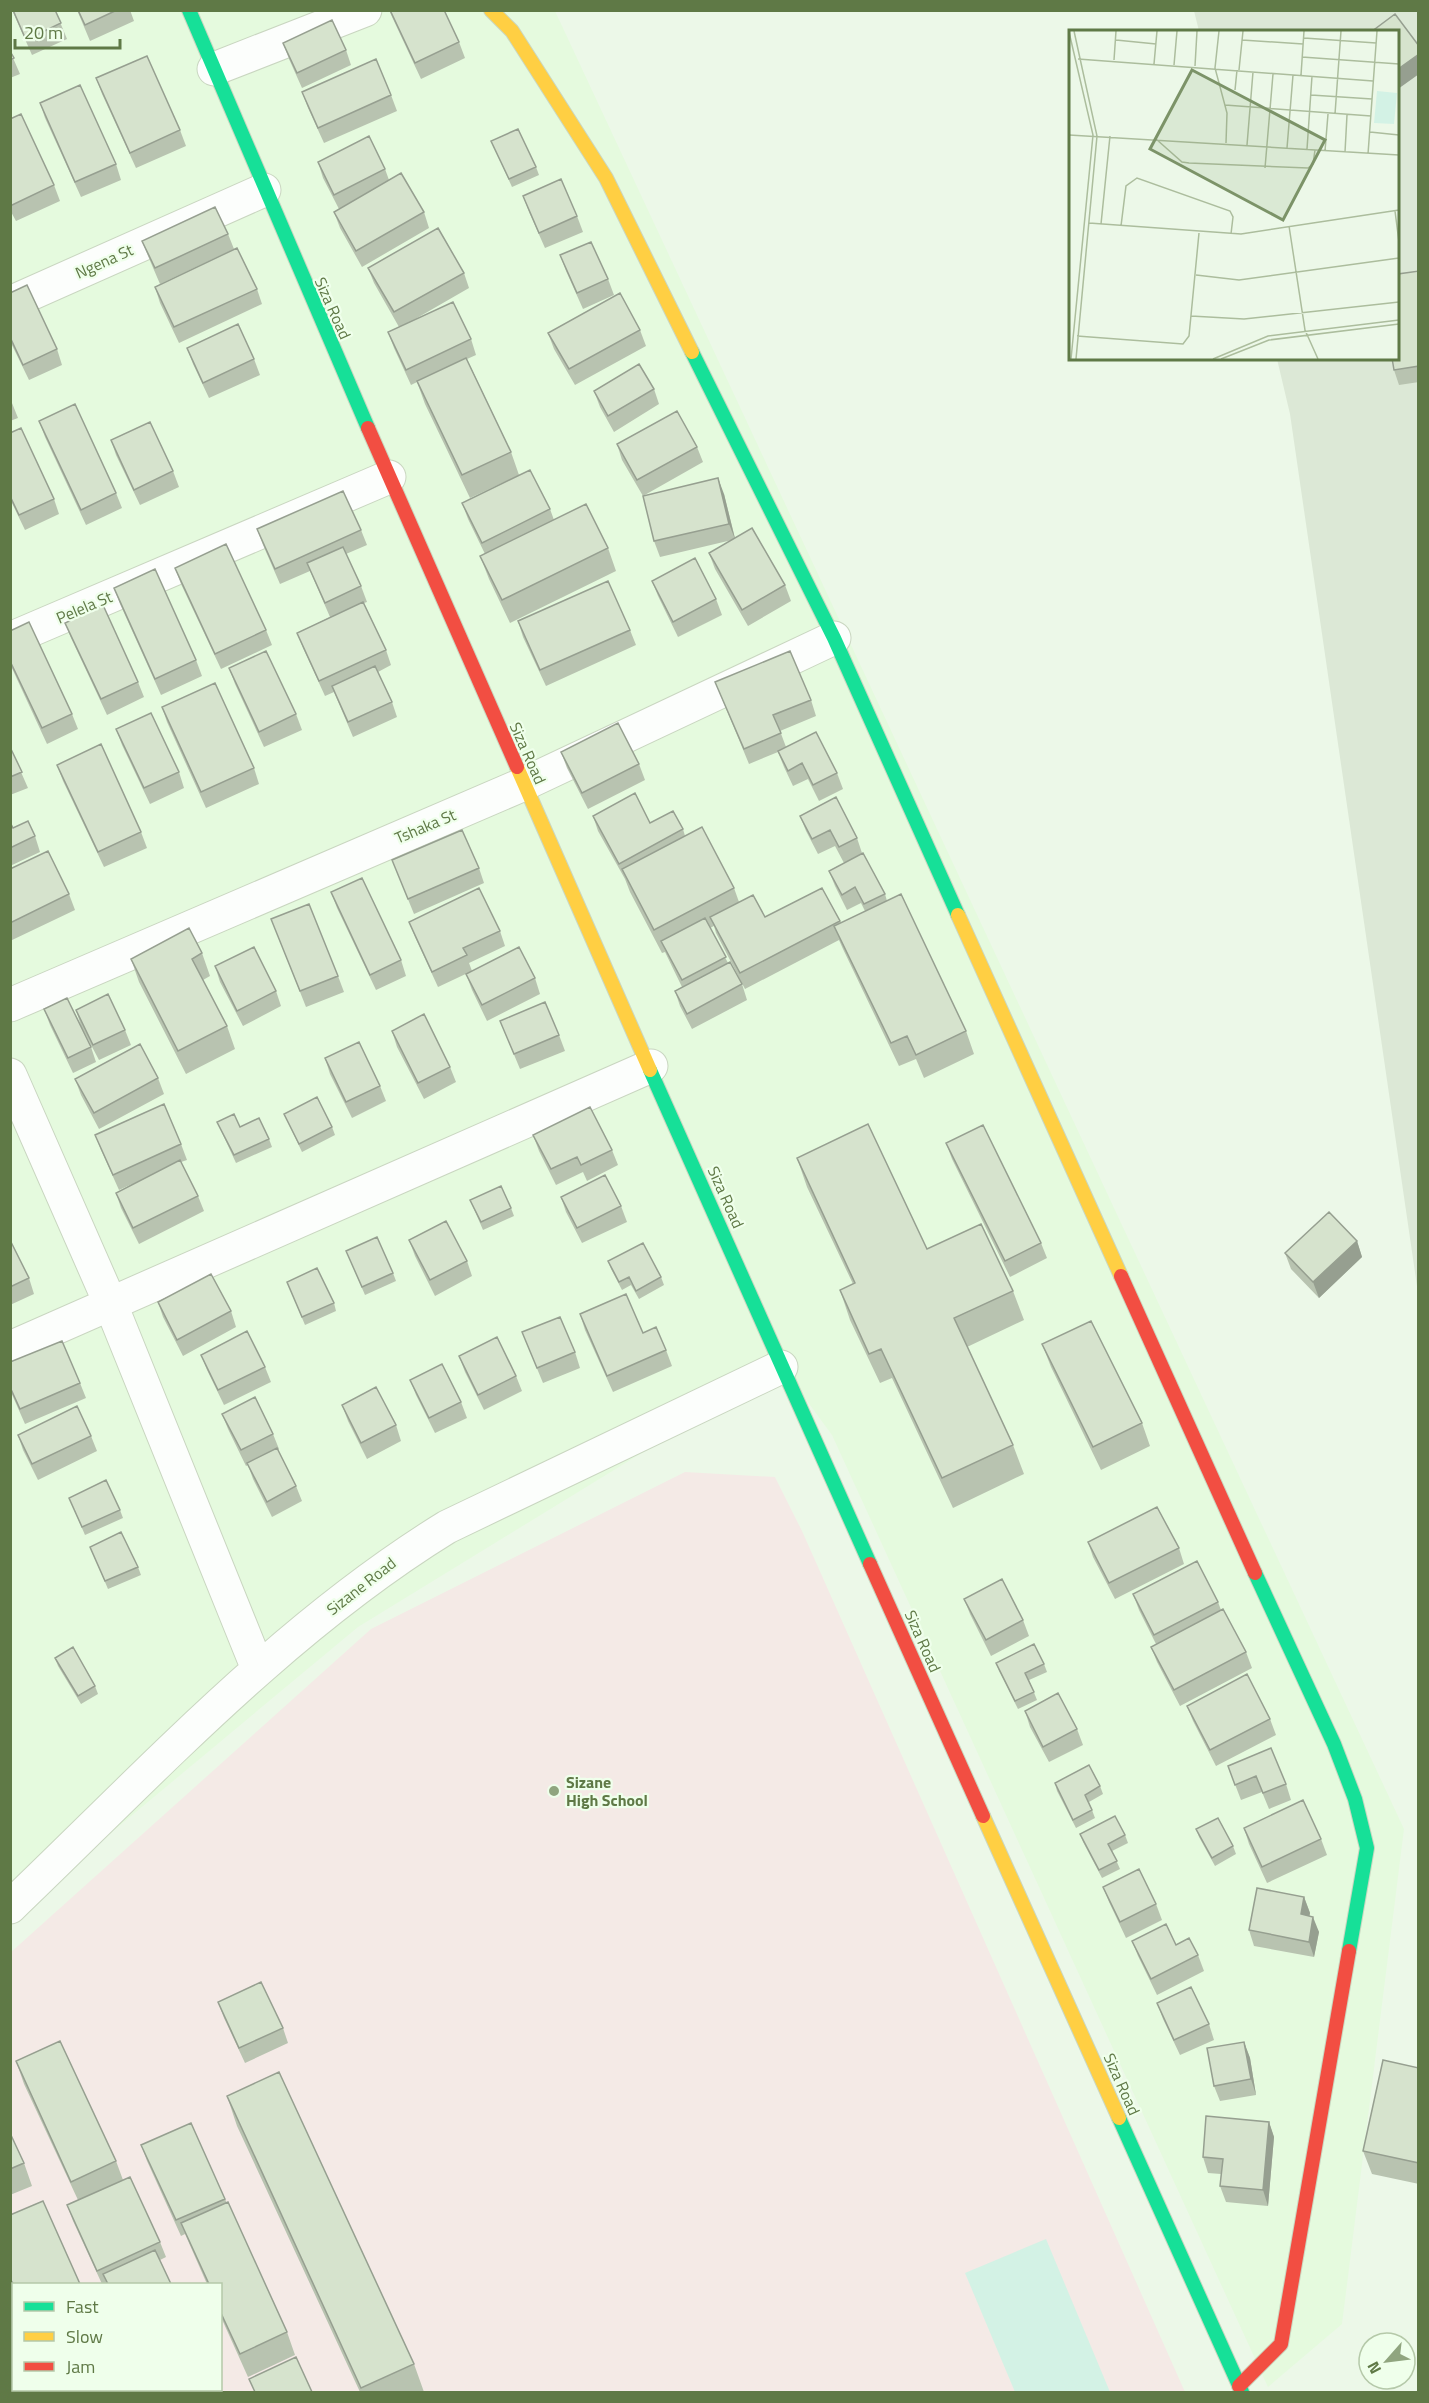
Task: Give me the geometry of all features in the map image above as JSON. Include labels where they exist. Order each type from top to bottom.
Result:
[{"type":"street","name":"Siza Road","points":[[189,10],[264,190],[524,784],[651,1066],[782,1367],[1241,2389]]},
{"type":"street","points":[[214,69],[365,10]]},
{"type":"street","points":[[491,10],[512,31],[606,178],[834,638],[1198,1448],[1334,1744],[1355,1799],[1367,1848],[1281,2344],[1241,2389]]},
{"type":"street","name":"Ngena St","points":[[10,303],[264,190]]},
{"type":"street","name":"Pelela St","points":[[10,639],[389,477]]},
{"type":"street","name":"Tshaka St","points":[[10,1005],[524,784],[834,638]]},
{"type":"street","points":[[10,1348],[651,1066]]},
{"type":"street","points":[[10,1075],[111,1305],[258,1669]]},
{"type":"street","name":"Sizane Road","points":[[10,1907],[258,1669],[353,1590],[403,1554],[447,1527],[782,1367]]},
{"type":"shaded area","points":[[11,11],[555,11],[1404,1829],[1342,2324],[1268,2387],[832,1435],[782,1367],[358,1627],[11,1916]]},
{"type":"shaded area","points":[[1194,11],[1418,11],[1418,1293],[1290,414],[1277,360],[1399,360],[1399,30],[1199,30]]},
{"type":"shaded area","name":"Sizane High School","points":[[685,1472],[775,1477],[802,1531],[1185,2392],[11,2392],[10,1953],[371,1629]]},
{"type":"shaded area","points":[[1046,2239],[1110,2392],[1015,2392],[965,2273]]},
{"type":"building","points":[[13,10],[55,10],[61,23],[26,40]]},
{"type":"building","points":[[78,10],[117,10],[85,25]]},
{"type":"building","points":[[390,10],[444,10],[459,42],[415,63]]},
{"type":"building","points":[[1395,14],[1419,46],[1419,54],[1399,68],[1399,30],[1374,30]]},
{"type":"building","points":[[332,20],[346,50],[297,73],[283,43]]},
{"type":"building","points":[[147,56],[180,130],[130,153],[96,78]]},
{"type":"building","points":[[376,59],[391,95],[318,128],[302,92]]},
{"type":"building","points":[[80,85],[116,164],[75,182],[40,103]]},
{"type":"building","points":[[21,114],[54,185],[10,206],[10,119]]},
{"type":"building","points":[[518,129],[536,167],[509,179],[491,141]]},
{"type":"building","points":[[369,136],[385,169],[334,195],[318,162]]},
{"type":"building","points":[[401,173],[424,212],[356,251],[334,212]]},
{"type":"building","points":[[561,179],[577,216],[539,233],[523,196]]},
{"type":"building","points":[[215,207],[228,234],[155,268],[142,241]]},
{"type":"building","points":[[438,228],[464,273],[394,312],[368,268]]},
{"type":"building","points":[[591,242],[608,279],[577,293],[560,255]]},
{"type":"building","points":[[237,248],[257,289],[174,327],[155,287]]},
{"type":"building","points":[[1419,271],[1419,366],[1394,370],[1392,360],[1399,360],[1399,274]]},
{"type":"building","points":[[27,285],[57,349],[23,365],[10,337],[10,293]]},
{"type":"building","points":[[620,293],[640,330],[569,369],[548,333]]},
{"type":"building","points":[[453,302],[471,339],[406,370],[388,332]]},
{"type":"building","points":[[238,324],[254,359],[203,383],[187,348]]},
{"type":"building","points":[[466,358],[511,452],[462,475],[417,381]]},
{"type":"building","points":[[639,364],[654,389],[608,416],[594,391]]},
{"type":"building","points":[[75,404],[116,493],[81,510],[39,421]]},
{"type":"building","points":[[677,411],[697,447],[637,480],[617,444]]},
{"type":"building","points":[[150,422],[173,471],[134,490],[111,440]]},
{"type":"building","points":[[21,428],[54,499],[19,515],[10,496],[10,433]]},
{"type":"building","points":[[530,470],[550,509],[482,543],[462,503]]},
{"type":"building","points":[[718,478],[729,524],[654,541],[643,496]]},
{"type":"building","points":[[343,491],[361,530],[275,569],[257,529]]},
{"type":"building","points":[[586,504],[608,548],[502,600],[480,556]]},
{"type":"building","points":[[752,528],[785,585],[742,610],[709,553]]},
{"type":"building","points":[[226,544],[266,630],[215,654],[175,568]]},
{"type":"building","points":[[343,547],[361,586],[325,603],[307,563]]},
{"type":"building","points":[[695,558],[716,599],[673,622],[652,581]]},
{"type":"building","points":[[155,569],[196,660],[155,679],[114,588]]},
{"type":"building","points":[[608,581],[630,630],[540,670],[518,621]]},
{"type":"building","points":[[363,602],[386,650],[319,681],[297,633]]},
{"type":"building","points":[[103,605],[138,682],[101,699],[65,623]]},
{"type":"building","points":[[29,622],[72,714],[42,728],[10,661],[10,631]]},
{"type":"building","points":[[266,651],[296,714],[259,732],[229,668]]},
{"type":"building","points":[[790,651],[811,700],[773,715],[781,733],[744,749],[715,682]]},
{"type":"building","points":[[375,666],[392,702],[348,722],[332,686]]},
{"type":"building","points":[[215,683],[254,768],[201,792],[162,707]]},
{"type":"building","points":[[151,713],[179,772],[144,788],[116,729]]},
{"type":"building","points":[[618,723],[639,764],[582,793],[561,752]]},
{"type":"building","points":[[816,732],[837,773],[813,785],[802,763],[788,771],[778,751]]},
{"type":"building","points":[[101,744],[141,832],[98,852],[57,765]]},
{"type":"building","points":[[10,747],[22,772],[10,777]]},
{"type":"building","points":[[635,793],[650,823],[673,811],[683,829],[619,864],[593,816]]},
{"type":"building","points":[[836,797],[857,838],[839,847],[830,830],[812,839],[800,816]]},
{"type":"building","points":[[28,821],[35,836],[10,848],[10,822],[13,828]]},
{"type":"building","points":[[702,827],[734,888],[654,930],[622,869]]},
{"type":"building","points":[[462,830],[479,868],[408,899],[392,860]]},
{"type":"building","points":[[48,851],[69,894],[10,923],[10,869]]},
{"type":"building","points":[[863,853],[885,894],[864,904],[855,887],[842,895],[829,871]]},
{"type":"building","points":[[362,878],[401,960],[370,975],[331,892]]},
{"type":"building","points":[[479,888],[500,931],[463,948],[467,955],[432,972],[409,922]]},
{"type":"building","points":[[822,888],[840,921],[740,973],[710,917],[753,895],[765,917]]},
{"type":"building","points":[[901,894],[966,1031],[916,1055],[907,1036],[891,1043],[834,926]]},
{"type":"building","points":[[309,904],[338,976],[300,991],[271,919]]},
{"type":"building","points":[[705,918],[726,957],[682,980],[661,941]]},
{"type":"building","points":[[189,928],[202,953],[192,959],[227,1026],[178,1051],[131,959]]},
{"type":"building","points":[[254,947],[276,991],[237,1011],[215,966]]},
{"type":"building","points":[[519,947],[535,978],[482,1005],[466,974]]},
{"type":"building","points":[[730,962],[742,984],[687,1014],[675,991]]},
{"type":"building","points":[[108,994],[125,1030],[93,1045],[76,1010]]},
{"type":"building","points":[[67,998],[91,1047],[68,1058],[44,1009]]},
{"type":"building","points":[[545,1002],[559,1035],[514,1054],[500,1021]]},
{"type":"building","points":[[424,1014],[450,1067],[418,1083],[392,1031]]},
{"type":"building","points":[[359,1042],[380,1086],[346,1102],[325,1058]]},
{"type":"building","points":[[140,1044],[158,1078],[94,1113],[75,1079]]},
{"type":"building","points":[[317,1097],[332,1127],[299,1144],[284,1114]]},
{"type":"building","points":[[164,1104],[181,1144],[113,1175],[95,1135]]},
{"type":"building","points":[[590,1107],[612,1150],[581,1165],[577,1157],[551,1169],[533,1135]]},
{"type":"building","points":[[234,1114],[240,1127],[259,1118],[269,1139],[234,1155],[217,1122]]},
{"type":"building","points":[[868,1124],[927,1249],[981,1224],[1013,1291],[954,1318],[1013,1445],[942,1478],[881,1349],[869,1354],[840,1290],[855,1283],[797,1158]]},
{"type":"building","points":[[983,1125],[1041,1243],[1005,1261],[946,1143]]},
{"type":"building","points":[[180,1160],[198,1196],[133,1228],[116,1193]]},
{"type":"building","points":[[605,1175],[621,1206],[577,1228],[561,1197]]},
{"type":"building","points":[[501,1186],[511,1208],[481,1222],[470,1200]]},
{"type":"building","points":[[1329,1212],[1357,1241],[1313,1282],[1285,1253]]},
{"type":"building","points":[[446,1221],[467,1261],[430,1280],[409,1240]]},
{"type":"building","points":[[377,1237],[393,1273],[362,1287],[346,1251]]},
{"type":"building","points":[[10,1240],[29,1278],[10,1287]]},
{"type":"building","points":[[643,1243],[661,1277],[636,1291],[629,1277],[619,1282],[608,1261]]},
{"type":"building","points":[[317,1268],[334,1303],[302,1317],[287,1282]]},
{"type":"building","points":[[211,1274],[231,1311],[177,1340],[158,1302]]},
{"type":"building","points":[[626,1294],[643,1333],[656,1327],[666,1350],[607,1376],[580,1314]]},
{"type":"building","points":[[560,1317],[575,1352],[537,1368],[522,1332]]},
{"type":"building","points":[[1091,1321],[1142,1423],[1093,1447],[1042,1344]]},
{"type":"building","points":[[247,1331],[265,1367],[218,1390],[201,1355]]},
{"type":"building","points":[[497,1337],[516,1376],[478,1395],[459,1356]]},
{"type":"building","points":[[62,1341],[80,1383],[20,1409],[10,1387],[10,1362]]},
{"type":"building","points":[[442,1364],[461,1402],[429,1418],[410,1380]]},
{"type":"building","points":[[376,1387],[396,1425],[361,1443],[342,1405]]},
{"type":"building","points":[[255,1397],[273,1434],[241,1450],[222,1414]]},
{"type":"building","points":[[77,1406],[91,1436],[32,1464],[18,1435]]},
{"type":"building","points":[[277,1448],[296,1486],[267,1502],[247,1463]]},
{"type":"building","points":[[106,1480],[120,1510],[82,1527],[69,1498]]},
{"type":"building","points":[[1157,1507],[1179,1548],[1109,1583],[1088,1542]]},
{"type":"building","points":[[121,1532],[138,1567],[105,1581],[90,1547]]},
{"type":"building","points":[[1197,1561],[1218,1602],[1154,1635],[1133,1594]]},
{"type":"building","points":[[1002,1579],[1023,1620],[986,1640],[964,1599]]},
{"type":"building","points":[[1223,1609],[1246,1652],[1174,1690],[1151,1647]]},
{"type":"building","points":[[1034,1644],[1044,1664],[1025,1673],[1034,1692],[1015,1701],[996,1663]]},
{"type":"building","points":[[73,1647],[95,1686],[78,1696],[55,1658]]},
{"type":"building","points":[[1247,1674],[1270,1719],[1210,1750],[1187,1706]]},
{"type":"building","points":[[1058,1693],[1077,1729],[1043,1747],[1025,1711]]},
{"type":"building","points":[[1271,1748],[1286,1784],[1263,1793],[1256,1776],[1235,1785],[1228,1766]]},
{"type":"building","points":[[1089,1765],[1100,1786],[1085,1795],[1092,1810],[1073,1820],[1055,1783]]},
{"type":"building","points":[[1303,1800],[1321,1839],[1262,1867],[1244,1828]]},
{"type":"building","points":[[1115,1816],[1125,1835],[1108,1844],[1117,1861],[1099,1870],[1080,1834]]},
{"type":"building","points":[[1218,1818],[1233,1846],[1212,1858],[1196,1829]]},
{"type":"building","points":[[1139,1869],[1156,1904],[1120,1922],[1103,1887]]},
{"type":"building","points":[[1257,1888],[1304,1897],[1301,1914],[1313,1917],[1309,1942],[1249,1930]]},
{"type":"building","points":[[1166,1924],[1176,1945],[1189,1938],[1198,1955],[1151,1979],[1132,1941]]},
{"type":"building","points":[[261,1982],[283,2028],[239,2048],[218,2002]]},
{"type":"building","points":[[1191,1987],[1209,2024],[1174,2040],[1157,2003]]},
{"type":"building","points":[[60,2041],[116,2161],[71,2182],[16,2061]]},
{"type":"building","points":[[1244,2042],[1251,2079],[1214,2086],[1207,2048]]},
{"type":"building","points":[[1383,2060],[1419,2068],[1419,2163],[1363,2151]]},
{"type":"building","points":[[279,2072],[414,2364],[361,2388],[227,2096]]},
{"type":"building","points":[[1206,2116],[1269,2122],[1263,2190],[1220,2186],[1223,2159],[1203,2157]]},
{"type":"building","points":[[191,2123],[225,2199],[176,2220],[141,2145]]},
{"type":"building","points":[[10,2133],[24,2163],[10,2169]]},
{"type":"building","points":[[130,2177],[160,2242],[97,2271],[67,2205]]},
{"type":"building","points":[[43,2201],[80,2283],[13,2283],[10,2279],[10,2215]]},
{"type":"building","points":[[228,2202],[287,2332],[240,2354],[222,2315],[222,2283],[209,2283],[181,2223]]},
{"type":"building","points":[[155,2250],[171,2283],[108,2283],[103,2274]]},
{"type":"building","points":[[296,2357],[312,2392],[255,2392],[249,2379]]},
{"type":"building","points":[[64,2391],[131,2392],[64,2392]]},
{"type":"traffic: fast","points":[[189,10],[368,428]]},
{"type":"traffic: fast","points":[[692,352],[834,638],[958,915]]},
{"type":"traffic: fast","points":[[650,1070],[870,1564]]},
{"type":"traffic: fast","points":[[1255,1573],[1334,1744],[1355,1799],[1367,1848],[1349,1951]]},
{"type":"traffic: fast","points":[[1119,2118],[1242,2392]]},
{"type":"traffic: slow","points":[[491,10],[512,31],[606,178],[692,352]]},
{"type":"traffic: slow","points":[[517,767],[650,1070]]},
{"type":"traffic: slow","points":[[958,915],[1121,1276]]},
{"type":"traffic: slow","points":[[983,1816],[1119,2118]]},
{"type":"traffic: jam","points":[[368,428],[517,767]]},
{"type":"traffic: jam","points":[[1121,1276],[1255,1573]]},
{"type":"traffic: jam","points":[[870,1564],[983,1816]]},
{"type":"traffic: jam","points":[[1239,2386],[1281,2344],[1349,1951]]},
{"type":"place","name":"Sizane High School","points":[[554,1791]]}]
